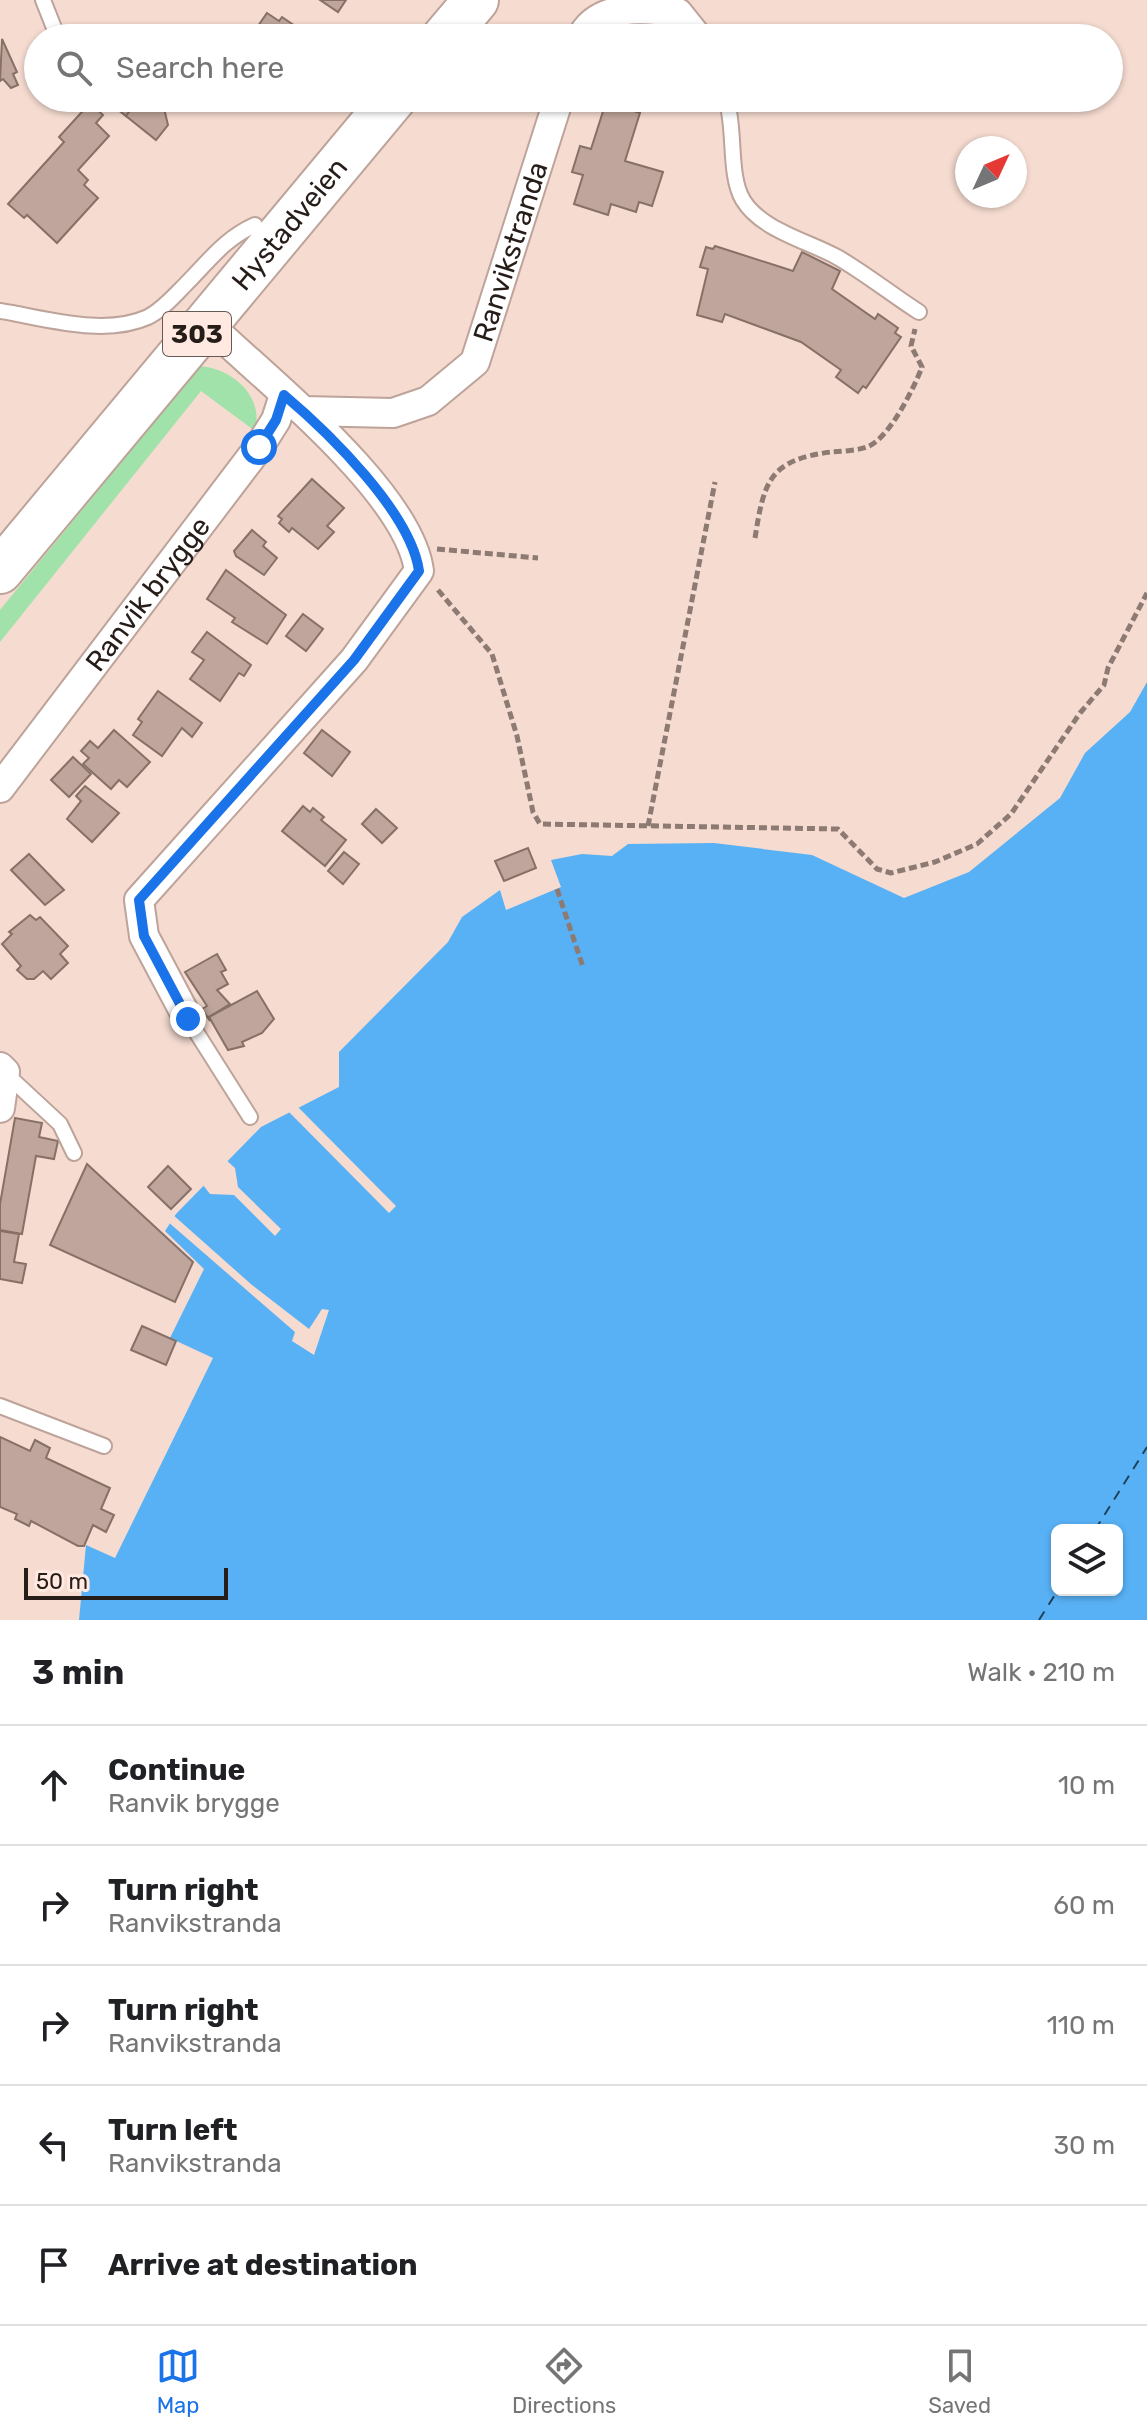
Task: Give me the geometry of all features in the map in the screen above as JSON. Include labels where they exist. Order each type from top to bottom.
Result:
[{"type":"main road","points":[[456,24],[476,0]]},
{"type":"main road","name":"Hystadveien","points":[[0,571],[382,112]]},
{"type":"street","points":[[590,24],[608,13],[679,7]]},
{"type":"street","name":"Ranvikstranda","points":[[294,403],[393,413],[428,401],[475,362],[555,112]]},
{"type":"street","points":[[188,1019],[144,936],[139,900],[354,660],[419,571],[416,551],[397,513],[294,403],[207,323]]},
{"type":"street","name":"Ranvik brygge","points":[[0,788],[259,447],[276,420],[294,403]]},
{"type":"street","points":[[0,1108],[2,1070]]},
{"type":"lane","points":[[43,0],[52,24]]},
{"type":"lane","points":[[730,112],[736,182],[744,202],[761,218],[837,257],[919,312]]},
{"type":"lane","points":[[0,311],[92,325],[115,325],[145,318],[187,284],[224,242],[255,225]]},
{"type":"lane","points":[[188,1019],[250,1117]]},
{"type":"lane","points":[[2,1070],[60,1124],[74,1153]]},
{"type":"lane","points":[[0,1406],[104,1446]]},
{"type":"path","points":[[755,538],[760,504],[772,477],[786,462],[805,455],[867,448],[877,442],[913,392],[922,367],[911,346],[919,312]]},
{"type":"path","points":[[648,826],[715,482]]},
{"type":"path","points":[[448,549],[538,558]]},
{"type":"path","points":[[419,571],[440,575],[438,590],[492,654],[517,736],[533,812],[540,824],[838,829],[877,869],[891,873],[935,862],[970,848],[1011,814],[1080,713],[1104,685],[1108,668],[1147,593]]},
{"type":"path","points":[[557,889],[583,967]]},
{"type":"green space","points":[[200,366],[224,372],[243,386],[255,406],[255,431],[201,391],[0,642],[0,610]]},
{"type":"water","points":[[1147,682],[1147,1620],[79,1620],[86,1545],[115,1558],[213,1358],[170,1338],[204,1269],[165,1231],[176,1214],[261,1127],[339,1087],[339,1052],[448,942],[462,917],[500,890],[506,910],[561,887],[551,860],[582,854],[612,856],[628,844],[714,843],[812,855],[904,898],[969,872],[1060,798],[1085,753],[1130,712]]},
{"type":"pier","points":[[296,1105],[396,1206],[389,1213],[285,1108]]},
{"type":"pier","points":[[225,1159],[235,1168],[238,1187],[281,1229],[275,1236],[234,1195],[210,1194],[203,1185]]},
{"type":"pier","points":[[172,1214],[252,1285],[309,1329],[322,1309],[329,1310],[314,1355],[292,1341],[295,1332],[167,1221]]},
{"type":"building","points":[[320,0],[346,0],[338,12]]},
{"type":"building","points":[[267,13],[279,21],[282,17],[292,24],[259,24]]},
{"type":"building","points":[[2,39],[17,72],[13,74],[18,85],[11,88],[3,79],[0,81]]},
{"type":"building","points":[[82,112],[100,112],[103,115],[96,123],[109,136],[78,170],[88,180],[84,185],[98,198],[57,243],[27,215],[24,218],[8,204],[64,142],[59,137]]},
{"type":"building","points":[[129,112],[165,112],[168,125],[156,140],[126,116]]},
{"type":"building","points":[[603,112],[640,113],[625,161],[663,172],[652,206],[639,202],[636,212],[611,204],[608,215],[574,204],[583,175],[572,172],[580,146],[591,149]]},
{"type":"building","points":[[715,246],[793,271],[802,252],[840,271],[832,289],[875,319],[878,314],[898,328],[895,333],[901,337],[866,388],[863,386],[858,393],[836,377],[841,370],[801,342],[725,314],[722,322],[697,315],[708,269],[700,267],[706,247],[713,249]]},
{"type":"building","points":[[312,479],[344,508],[327,526],[334,532],[318,549],[292,528],[289,532],[279,523],[282,519],[278,516]]},
{"type":"building","points":[[252,530],[266,542],[263,546],[277,558],[264,575],[236,556],[234,551]]},
{"type":"building","points":[[226,570],[286,615],[267,644],[232,622],[235,618],[207,599]]},
{"type":"building","points":[[303,614],[323,629],[306,651],[286,636]]},
{"type":"building","points":[[207,632],[251,665],[244,676],[239,673],[220,701],[190,679],[204,660],[192,652]]},
{"type":"building","points":[[158,691],[202,723],[192,737],[182,728],[162,756],[133,735],[142,722],[138,719]]},
{"type":"building","points":[[114,730],[150,762],[127,787],[119,780],[111,789],[83,764],[89,758],[81,751],[90,741],[98,748]]},
{"type":"building","points":[[322,730],[350,752],[332,776],[304,753]]},
{"type":"building","points":[[73,757],[91,774],[69,797],[51,780]]},
{"type":"building","points":[[85,786],[119,813],[92,842],[67,819],[81,801],[76,796]]},
{"type":"building","points":[[303,806],[310,812],[313,808],[324,817],[321,820],[346,840],[325,866],[282,831]]},
{"type":"building","points":[[376,809],[397,828],[382,843],[362,824]]},
{"type":"building","points":[[528,848],[536,868],[504,881],[495,861]]},
{"type":"building","points":[[344,852],[359,864],[343,884],[328,871]]},
{"type":"building","points":[[29,854],[64,890],[45,905],[11,870]]},
{"type":"building","points":[[30,915],[36,920],[40,917],[68,946],[60,954],[68,963],[51,979],[43,971],[34,979],[27,979],[17,970],[21,966],[2,944],[12,934],[9,932]]},
{"type":"building","points":[[217,954],[226,970],[221,972],[228,984],[217,990],[230,1004],[209,1017],[210,1021],[202,1009],[207,1006],[185,972]]},
{"type":"building","points":[[257,991],[274,1019],[262,1033],[242,1042],[244,1046],[228,1050],[209,1017]]},
{"type":"building","points":[[15,1118],[42,1123],[39,1137],[58,1141],[54,1159],[36,1156],[22,1234],[0,1230],[0,1204]]},
{"type":"building","points":[[87,1164],[193,1262],[175,1302],[50,1245]]},
{"type":"building","points":[[168,1166],[191,1189],[171,1209],[148,1187]]},
{"type":"building","points":[[0,1231],[19,1234],[14,1262],[26,1264],[22,1283],[0,1279]]},
{"type":"building","points":[[142,1326],[176,1341],[166,1365],[131,1350]]},
{"type":"building","points":[[0,1437],[30,1451],[35,1440],[50,1448],[46,1458],[110,1488],[101,1509],[114,1515],[106,1532],[93,1525],[84,1546],[78,1546],[31,1521],[29,1526],[15,1519],[17,1514],[0,1507]]},
{"type":"ferry route","points":[[1099,1524],[1147,1447]]},
{"type":"ferry route","points":[[1039,1620],[1054,1596]]},
{"type":"route","points":[[188,1019],[144,936],[139,900],[152,881],[208,824],[354,660],[419,571],[416,551],[397,513],[303,411],[284,395],[276,420],[259,447]]}]
